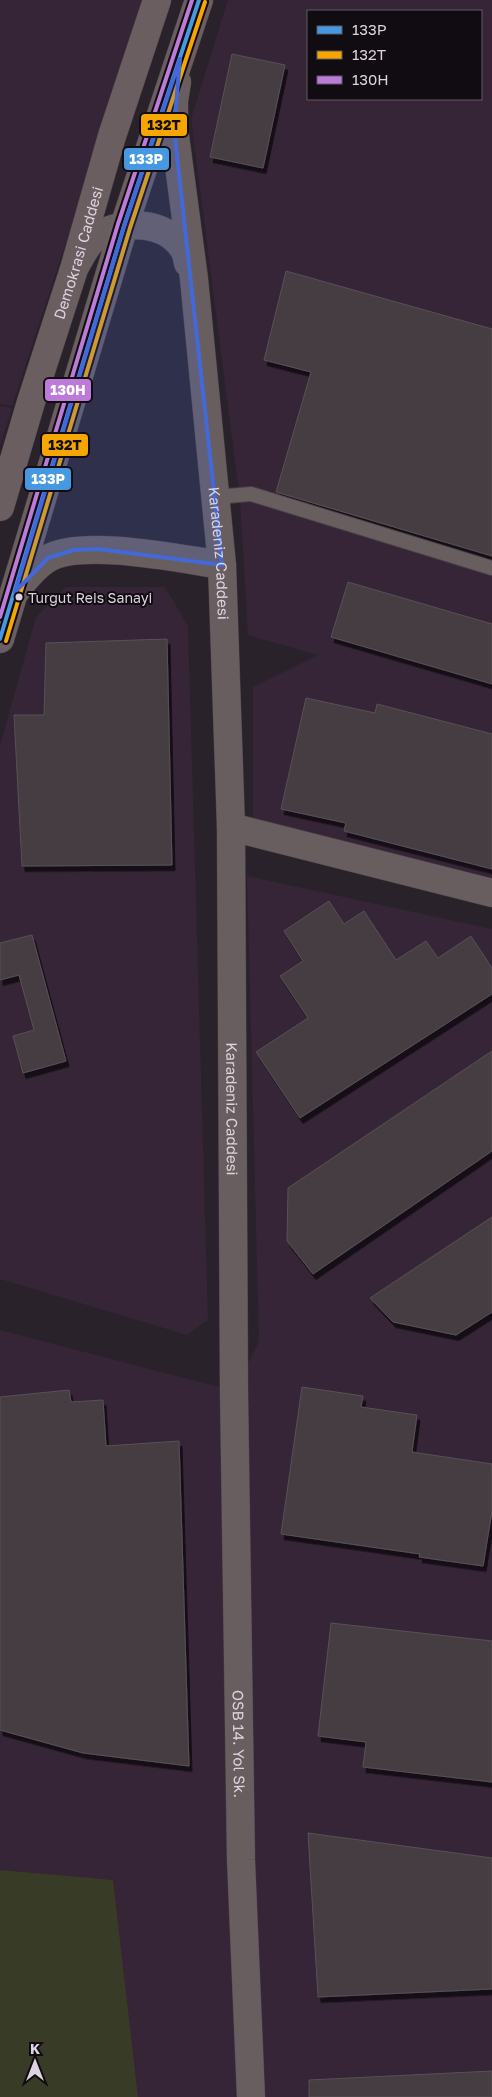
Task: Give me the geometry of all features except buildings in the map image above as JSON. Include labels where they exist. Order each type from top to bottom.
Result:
[{"type":"main road","name":"Demokrasi Caddesi","points":[[0,507],[31,402],[74,269],[112,136],[157,0]]},
{"type":"main road","points":[[0,639],[124,226],[199,0]]},
{"type":"street","name":"Karadeniz Caddesi","points":[[180,59],[174,101],[174,128],[194,279],[222,565],[231,827],[234,1392]]},
{"type":"street","name":"Karadeniz Caddesi","points":[[74,269],[85,249],[95,238],[108,230],[124,226],[141,225],[158,228],[172,237],[184,249],[194,279]]},
{"type":"street","points":[[14,592],[32,570],[48,558],[74,550],[98,549],[222,565]]},
{"type":"street","points":[[231,827],[492,893]]},
{"type":"street","name":"OSB 14. Yol Sk.","points":[[234,1392],[241,1860],[251,2097]]},
{"type":"lane","points":[[216,497],[251,494],[492,568]]},
{"type":"highlighted area","points":[[180,59],[174,128],[222,565],[98,549],[74,550],[48,558],[15,592],[124,226]]},
{"type":"shaded area","points":[[0,0],[146,0],[12,406],[0,404]]},
{"type":"shaded area","points":[[228,0],[492,0],[492,882],[253,821],[253,687],[318,655],[248,635],[240,500],[191,119]]},
{"type":"shaded area","points":[[0,406],[12,408],[0,446]]},
{"type":"shaded area","points":[[66,587],[165,587],[188,626],[208,1320],[187,1335],[0,1279],[0,746],[36,617]]},
{"type":"shaded area","points":[[247,876],[492,929],[492,2097],[0,2097],[0,1330],[234,1391],[259,1341]]},
{"type":"green space","points":[[0,1870],[113,1880],[138,2097],[0,2097]]},
{"type":"transit line","name":"130H","points":[[0,617],[118,224],[192,0]]},
{"type":"transit line","name":"133P","points":[[0,639],[124,226],[199,0]]},
{"type":"transit line","name":"132T","points":[[6,641],[130,228],[205,2]]},
{"type":"place","name":"Turgut Reis Sanayi","points":[[19,597]]}]
